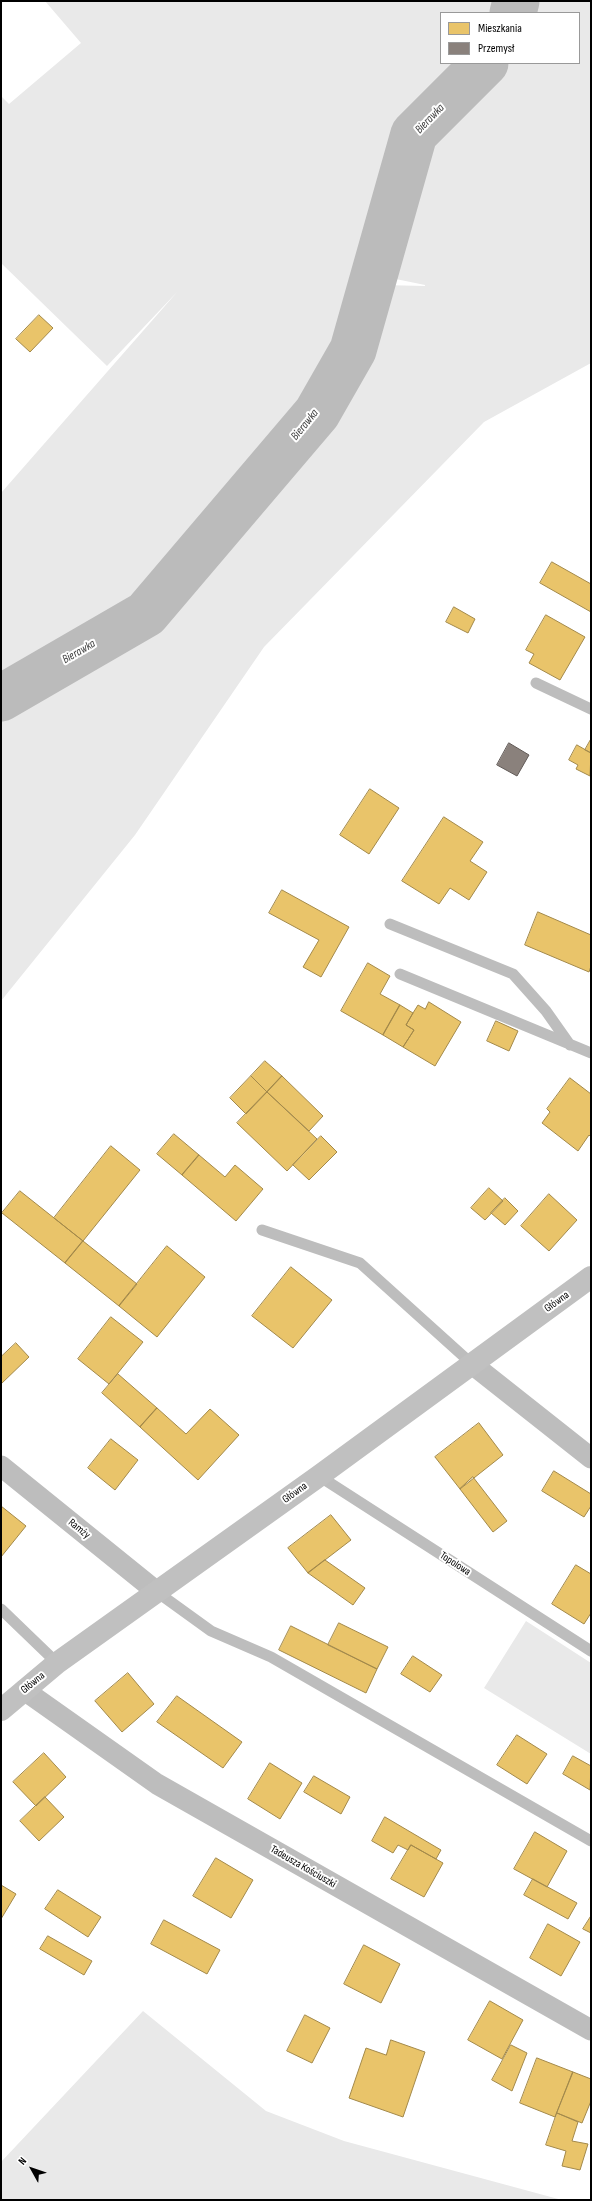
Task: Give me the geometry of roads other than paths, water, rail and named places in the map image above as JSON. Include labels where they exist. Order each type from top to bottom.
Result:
[{"type":"main road","name":"Główna","points":[[1,1710],[57,1663],[319,1476],[591,1277]]},
{"type":"street","points":[[472,1364],[591,1458]]},
{"type":"street","name":"Ramży","points":[[1,1466],[157,1592]]},
{"type":"street","name":"Tadeusza Kościuszki","points":[[24,1690],[157,1784],[591,2030]]},
{"type":"lane","points":[[536,683],[591,709]]},
{"type":"lane","points":[[390,924],[513,974],[546,1011],[570,1045]]},
{"type":"lane","points":[[400,974],[591,1054]]},
{"type":"lane","points":[[262,1230],[360,1263],[472,1364]]},
{"type":"lane","name":"Topolowa","points":[[319,1476],[591,1651]]},
{"type":"lane","points":[[157,1592],[211,1631],[271,1656],[591,1841]]},
{"type":"lane","points":[[1,1609],[57,1663]]},
{"type":"waterway","name":"Bierawka","points":[[513,12],[516,1]]},
{"type":"waterway","name":"Bierawka","points":[[1,698],[146,614],[317,413],[353,350],[414,134],[484,64]]}]
